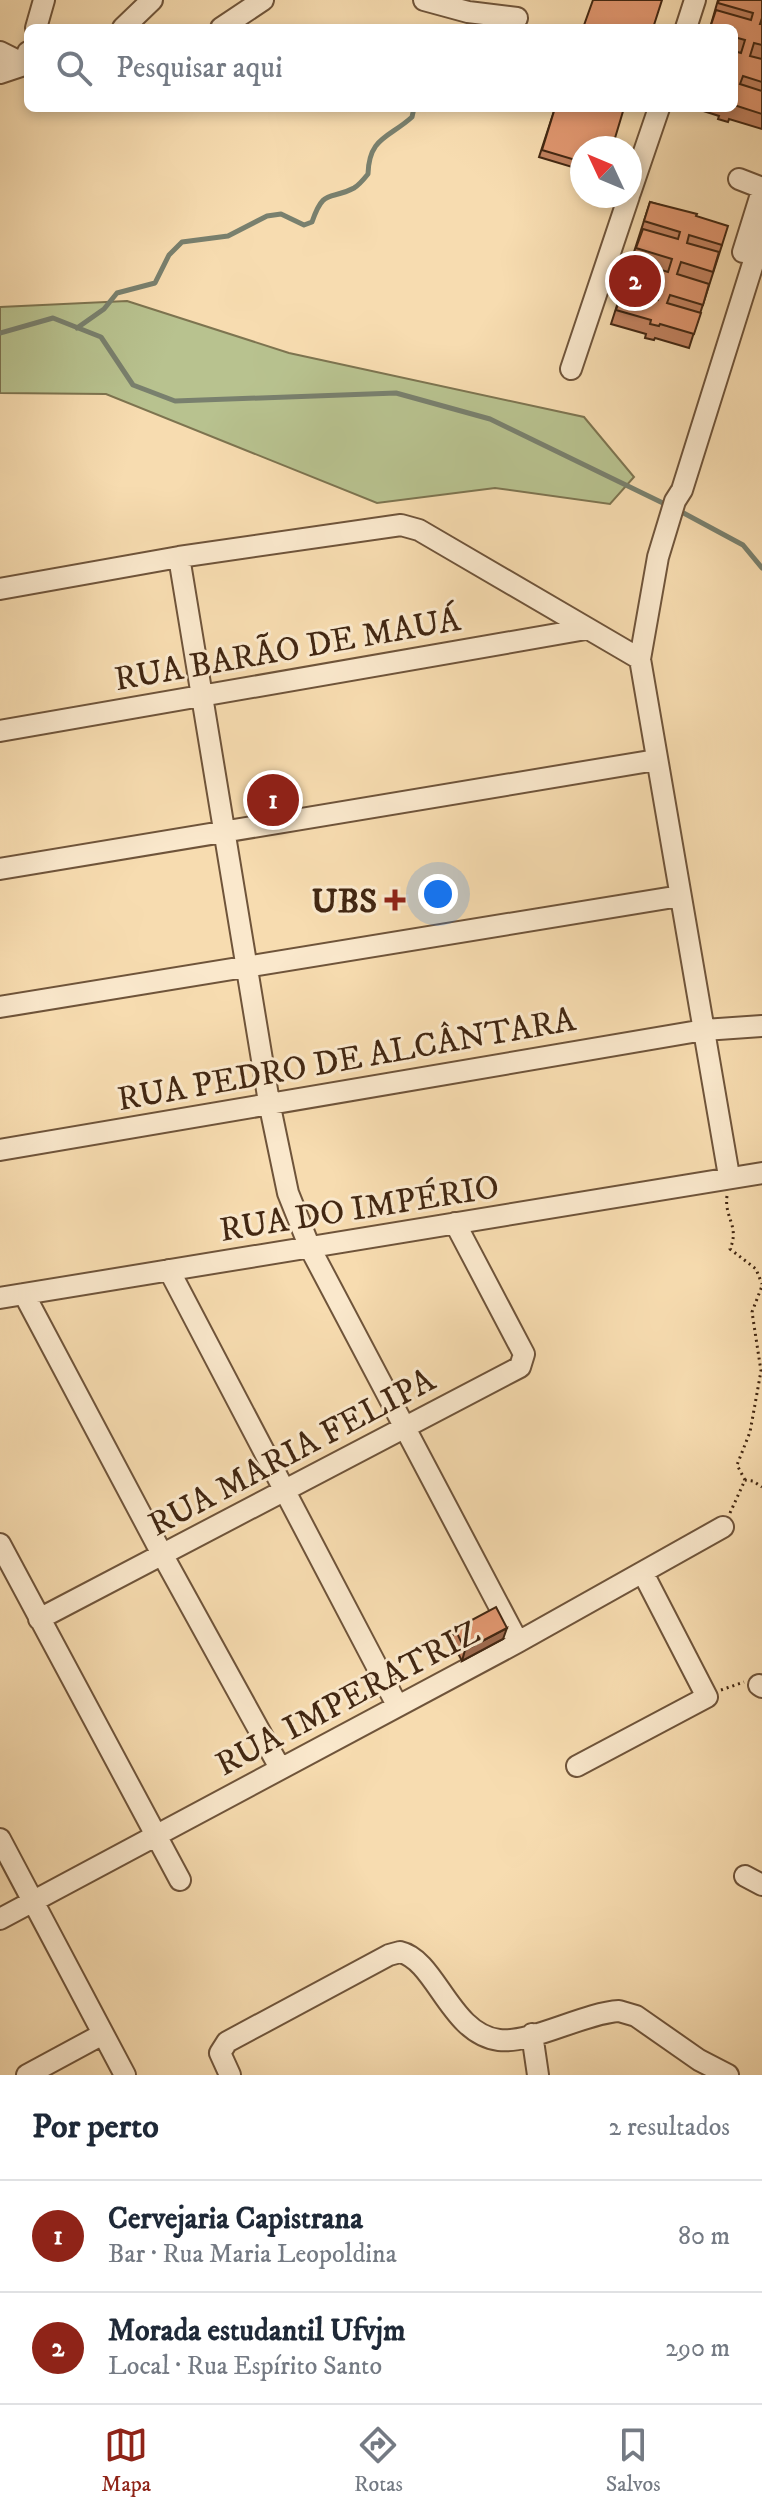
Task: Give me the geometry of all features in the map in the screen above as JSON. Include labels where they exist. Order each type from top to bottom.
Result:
[{"type":"street","points":[[37,24],[44,0]]},
{"type":"street","points":[[127,24],[152,0]]},
{"type":"street","points":[[227,24],[263,0]]},
{"type":"street","points":[[424,0],[468,12],[517,18]]},
{"type":"street","points":[[687,24],[695,0]]},
{"type":"street","points":[[0,52],[24,60]]},
{"type":"street","points":[[0,73],[24,62]]},
{"type":"street","points":[[642,159],[658,112]]},
{"type":"street","points":[[673,508],[671,489],[683,439],[762,190],[739,179]]},
{"type":"street","points":[[571,369],[626,208]]},
{"type":"street","points":[[729,1176],[640,659],[653,578],[673,508],[682,490],[762,235]]},
{"type":"street","points":[[0,589],[179,557],[405,526],[419,530],[640,659]]},
{"type":"street","points":[[179,557],[269,1102],[288,1193],[310,1248],[518,1642]]},
{"type":"street","name":"RUA BARÃO DE MAUÁ","points":[[0,731],[586,629]]},
{"type":"street","points":[[0,869],[656,760]]},
{"type":"street","points":[[0,1007],[680,896]]},
{"type":"street","name":"RUA PEDRO DE ALCÂNTARA","points":[[0,1150],[704,1030],[762,1026]]},
{"type":"street","name":"RUA DO IMPÉRIO","points":[[0,1298],[762,1173]]},
{"type":"street","name":"RUA MARIA FELIPA","points":[[39,1619],[520,1367],[524,1354],[455,1223]]},
{"type":"street","points":[[169,1270],[397,1705]]},
{"type":"street","points":[[24,1294],[280,1768]]},
{"type":"street","name":"RUA IMPERATRIZ","points":[[0,1919],[518,1642],[723,1527]]},
{"type":"street","points":[[0,1544],[180,1880]]},
{"type":"street","points":[[577,1766],[707,1697],[643,1573]]},
{"type":"street","points":[[0,1839],[125,2075]]},
{"type":"street","points":[[230,2075],[220,2053],[227,2042],[389,1955],[400,1952],[419,1963],[454,2010],[479,2032],[502,2040],[619,2011],[636,2016],[699,2060],[728,2075]]},
{"type":"street","points":[[27,2075],[103,2034]]},
{"type":"street","points":[[532,2034],[538,2075]]},
{"type":"path","points":[[729,1176],[726,1203],[735,1236],[730,1249],[756,1269],[762,1285],[752,1312],[761,1371],[750,1432],[737,1465],[745,1480]]},
{"type":"path","points":[[745,1480],[762,1487]]},
{"type":"path","points":[[723,1527],[745,1480]]},
{"type":"path","points":[[707,1697],[735,1683],[760,1686]]},
{"type":"green space","points":[[127,301],[289,353],[584,417],[634,477],[610,504],[495,488],[377,503],[106,394],[0,393],[0,307]]},
{"type":"building","points":[[593,0],[662,0],[654,24],[584,24]]},
{"type":"building","points":[[719,0],[762,0],[762,45],[754,43],[750,56],[762,59],[762,82],[743,76],[740,84],[762,91],[762,114],[738,106],[738,52],[741,53],[745,40],[738,38],[738,24],[711,24],[716,10],[751,20],[753,13],[718,3]]},
{"type":"building","points":[[554,112],[623,112],[616,136],[570,136],[570,158],[542,150]]},
{"type":"building","points":[[650,202],[728,226],[722,245],[689,235],[687,243],[719,252],[713,272],[681,262],[677,274],[709,284],[703,305],[670,295],[667,303],[701,313],[694,334],[650,324],[651,320],[616,310],[623,290],[658,300],[660,293],[625,283],[632,261],[668,272],[672,259],[636,248],[643,229],[678,239],[680,232],[644,221]]},
{"type":"building","points":[[496,1607],[507,1628],[465,1650],[455,1629]]},
{"type":"waterway","points":[[77,328],[104,309],[117,293],[155,283],[169,255],[182,242],[228,236],[267,216],[281,214],[304,225],[312,222],[324,199],[346,192],[363,180],[368,174],[376,145],[412,117],[413,112]]},
{"type":"waterway","points":[[0,333],[53,318],[101,337],[133,385],[175,401],[396,393],[490,419],[669,506]]},
{"type":"waterway","points":[[678,510],[743,545],[762,568]]},
{"type":"place","name":"Morada estudantil Ufvjm","points":[[635,281]]},
{"type":"place","name":"Cervejaria Capistrana","points":[[273,800]]},
{"type":"place","name":"UBS","points":[[395,900]]}]
